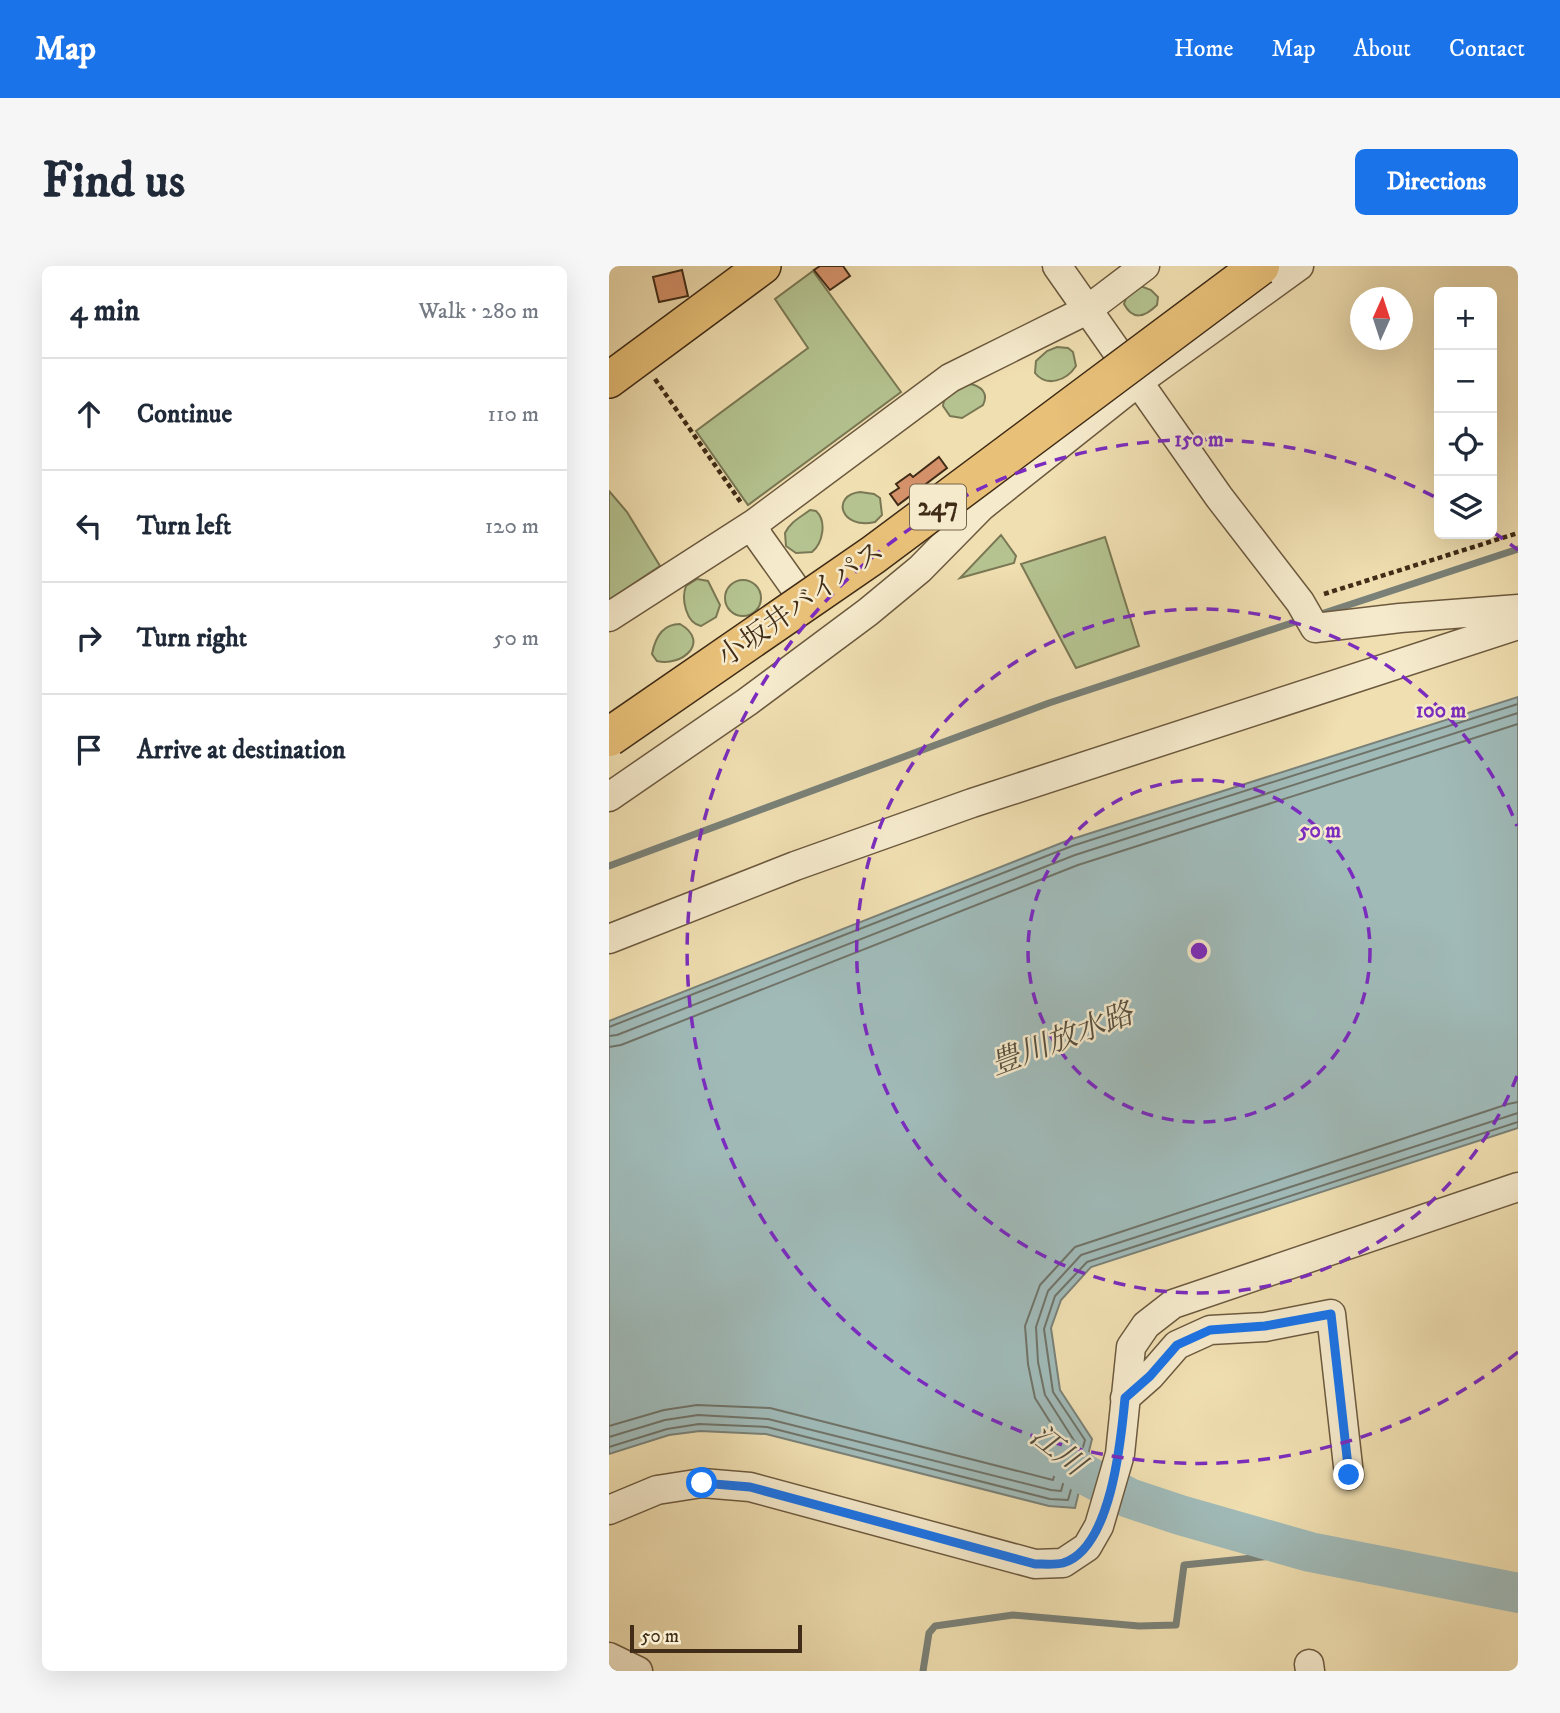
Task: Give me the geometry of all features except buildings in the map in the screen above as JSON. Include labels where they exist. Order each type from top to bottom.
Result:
[{"type":"highway","name":"小坂井バイパス","points":[[609,737],[873,555],[1260,266]]},
{"type":"main road","points":[[609,380],[640,359],[745,272]]},
{"type":"street","points":[[1057,266],[1219,497],[1300,602],[1315,628],[1518,609]]},
{"type":"street","points":[[609,617],[755,523],[950,378],[1087,310],[1145,266]]},
{"type":"street","points":[[609,797],[747,702],[867,612],[920,569],[982,506],[1138,382],[1300,266]]},
{"type":"street","points":[[755,523],[758,536],[795,588]]},
{"type":"street","points":[[609,939],[795,866],[972,803],[1518,625]]},
{"type":"street","points":[[609,1510],[657,1490],[702,1483],[750,1487],[1035,1564],[1063,1563],[1087,1547],[1099,1526],[1120,1454],[1131,1347],[1146,1325],[1173,1304],[1518,1187]]},
{"type":"street","points":[[1125,1398],[1150,1376],[1177,1345],[1210,1330],[1265,1326],[1331,1314],[1349,1475]]},
{"type":"street","points":[[609,1657],[638,1671]]},
{"type":"path","points":[[640,359],[755,523]]},
{"type":"path","points":[[1300,602],[1518,533]]},
{"type":"green space","points":[[813,271],[901,392],[748,505],[696,431],[808,348],[775,299]]},
{"type":"green space","points":[[1138,285],[1151,290],[1158,297],[1157,305],[1144,314],[1135,315],[1124,304],[1127,295]]},
{"type":"green space","points":[[1057,347],[1068,348],[1073,352],[1076,366],[1057,380],[1040,378],[1035,373],[1036,361],[1047,351]]},
{"type":"green space","points":[[970,384],[983,391],[983,405],[962,418],[950,416],[943,406],[946,397]]},
{"type":"green space","points":[[609,491],[627,512],[660,566],[609,600]]},
{"type":"green space","points":[[860,492],[874,494],[880,498],[882,515],[875,522],[854,521],[843,511],[845,499]]},
{"type":"green space","points":[[810,510],[816,511],[822,520],[821,538],[812,552],[796,553],[786,546],[785,533]]},
{"type":"green space","points":[[1001,535],[1016,556],[1014,563],[960,578]]},
{"type":"green space","points":[[1105,537],[1139,646],[1076,668],[1021,564]]},
{"type":"green space","points":[[697,579],[708,581],[720,605],[716,617],[701,626],[688,615],[685,604],[686,586]]},
{"type":"green space","points":[[743,580],[756,585],[761,598],[756,611],[743,616],[730,611],[725,598],[730,585]]},
{"type":"green space","points":[[680,624],[693,638],[689,652],[675,660],[657,661],[652,654],[657,637],[668,626]]},
{"type":"water","name":"豊川放水路","points":[[1518,697],[1518,1128],[1091,1267],[1061,1300],[1051,1328],[1060,1390],[1092,1439],[1075,1508],[1049,1506],[766,1434],[700,1431],[669,1435],[609,1454],[609,1021],[1069,840]]},
{"type":"waterway","points":[[1315,616],[1518,549]]},
{"type":"waterway","points":[[609,866],[1049,703],[1304,619]]},
{"type":"waterway","name":"江川","points":[[1041,1440],[1084,1474],[1129,1498],[1180,1515],[1310,1552],[1518,1593]]},
{"type":"waterway","points":[[923,1671],[929,1633],[935,1626],[1013,1615],[1139,1626],[1176,1625],[1184,1565],[1310,1552]]},
{"type":"route","points":[[702,1483],[750,1487],[1035,1564],[1063,1563],[1087,1547],[1099,1526],[1120,1454],[1125,1398],[1150,1376],[1177,1345],[1210,1330],[1265,1326],[1331,1314],[1349,1475]]}]
